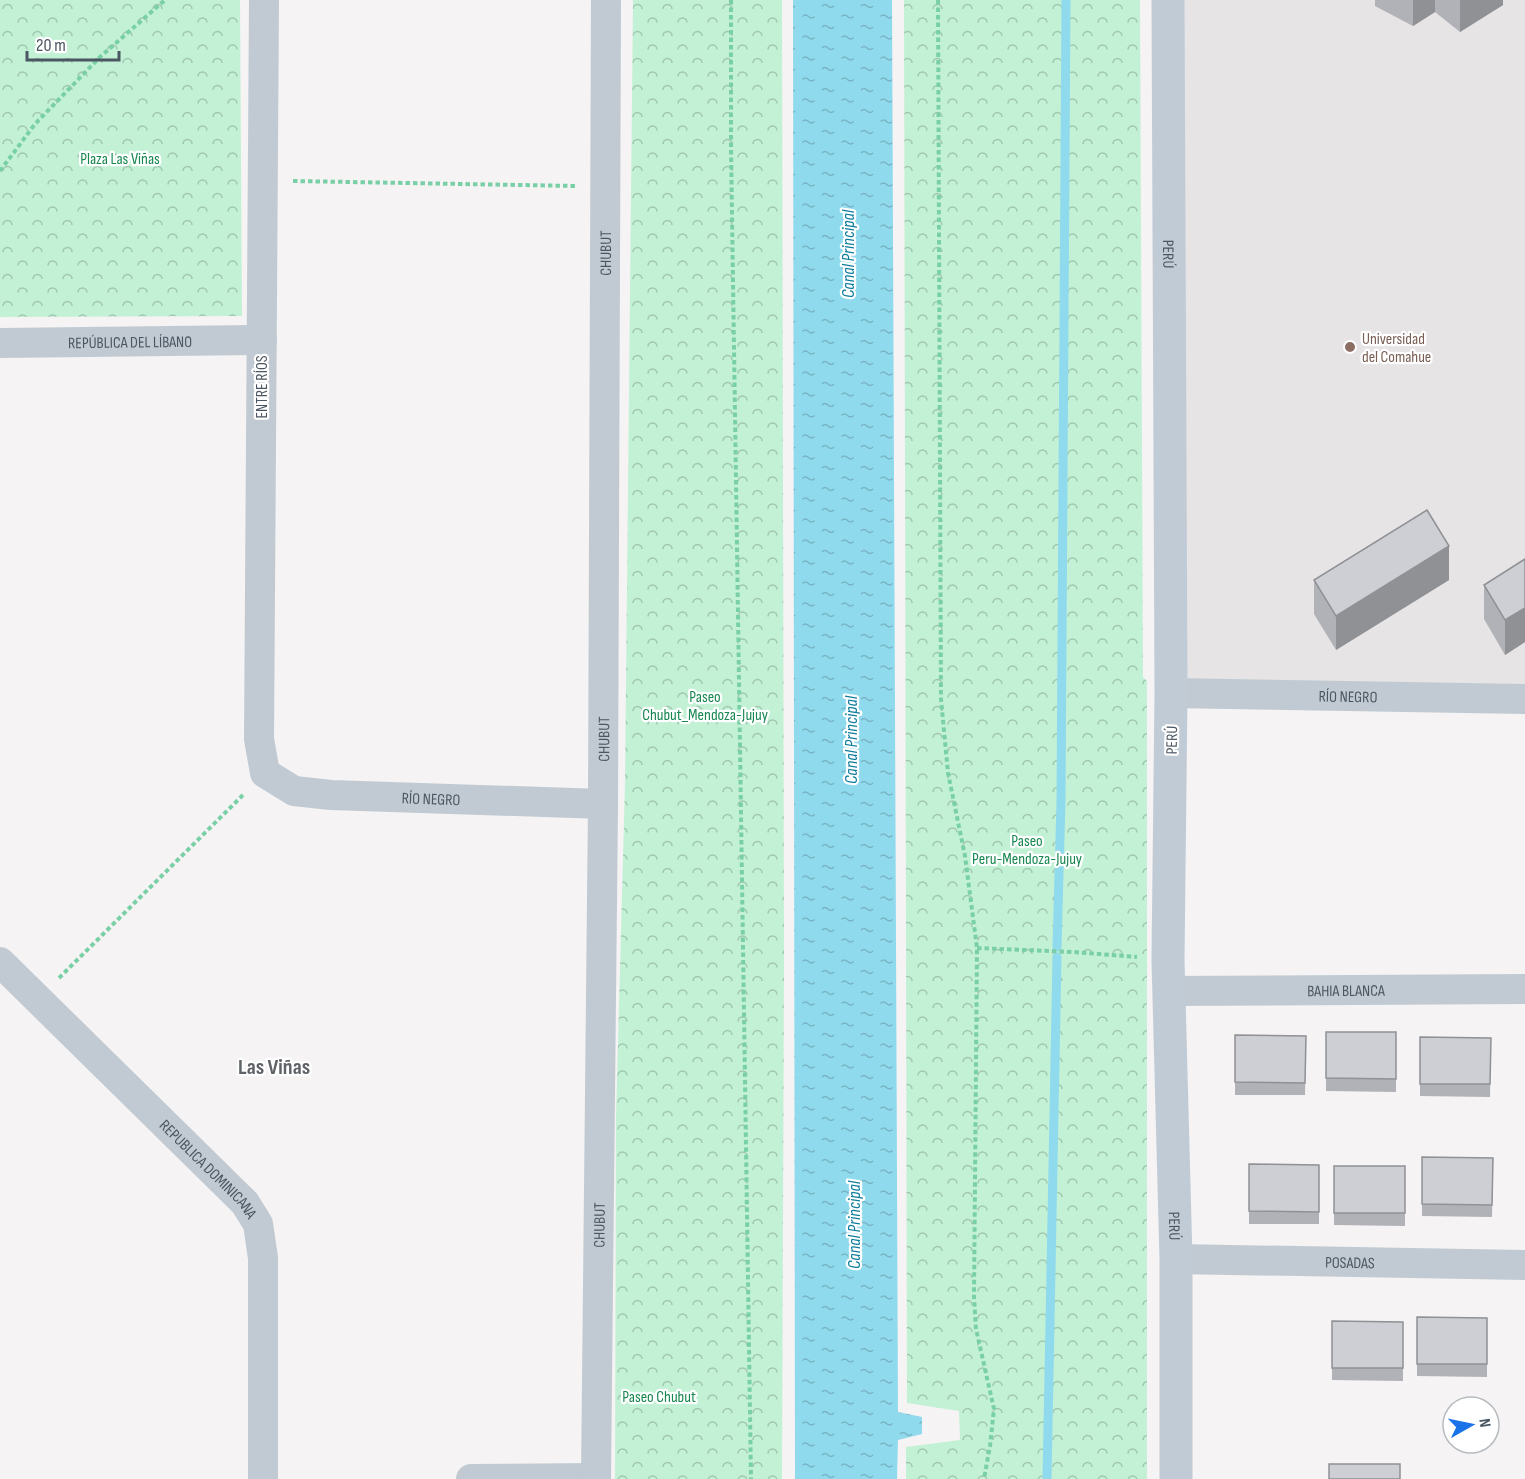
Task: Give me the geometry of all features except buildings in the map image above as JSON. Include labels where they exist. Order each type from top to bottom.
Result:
[{"type":"main road","name":"PERÚ","points":[[1168,0],[1171,693],[1168,976],[1176,1259],[1176,1479]]},
{"type":"street","name":"ENTRE RÍOS","points":[[264,0],[260,739],[265,773]]},
{"type":"street","name":"CHUBUT","points":[[596,1479],[603,804],[606,0]]},
{"type":"street","name":"REPÚBLICA DEL LÍBANO","points":[[0,343],[262,340]]},
{"type":"street","name":"RÍO NEGRO","points":[[1171,693],[1525,699]]},
{"type":"street","name":"RÍO NEGRO","points":[[265,773],[294,791],[331,795],[603,804]]},
{"type":"street","name":"REPUBLICA DOMINICANA","points":[[0,962],[245,1203],[258,1224],[263,1258],[263,1479]]},
{"type":"street","name":"BAHIA BLANCA","points":[[1168,976],[1525,989]]},
{"type":"street","name":"POSADAS","points":[[1176,1259],[1525,1265]]},
{"type":"street","points":[[471,1479],[596,1479]]},
{"type":"path","points":[[0,171],[44,115],[100,57],[165,0]]},
{"type":"path","points":[[731,0],[752,1479]]},
{"type":"path","points":[[938,0],[941,699],[948,773],[965,856],[977,948],[974,1297],[976,1329],[994,1409],[984,1479]]},
{"type":"path","points":[[263,180],[607,187]]},
{"type":"path","points":[[38,999],[265,773]]},
{"type":"path","points":[[977,948],[1073,952],[1168,976]]},
{"type":"shaded area","name":"Universidad del Comahue","points":[[1179,0],[1525,0],[1525,699],[1171,693]]},
{"type":"green space","name":"Plaza Las Viñas","points":[[0,0],[240,0],[242,316],[0,317]]},
{"type":"green space","name":"Paseo Chubut_Mendoza-Jujuy","points":[[633,0],[782,0],[784,959],[782,1479],[615,1479],[616,1118],[625,784]]},
{"type":"green space","name":"Paseo Peru-Mendoza-Jujuy","points":[[904,0],[1140,0],[1143,677],[1147,681],[1147,1479],[906,1479],[906,1447],[960,1440],[959,1411],[907,1403]]},
{"type":"water","name":"Canal Principal","points":[[793,0],[892,0],[898,1412],[922,1417],[922,1434],[898,1440],[897,1479],[795,1479]]},
{"type":"waterway","points":[[1057,947],[1061,802],[1066,0]]},
{"type":"waterway","points":[[1047,1479],[1057,957]]},
{"type":"place","name":"Universidad del Comahue","points":[[1350,347]]},
{"type":"district","name":"Las Viñas","points":[[274,1066]]},
{"type":"park label","name":"Paseo Chubut","points":[[659,1396]]}]
